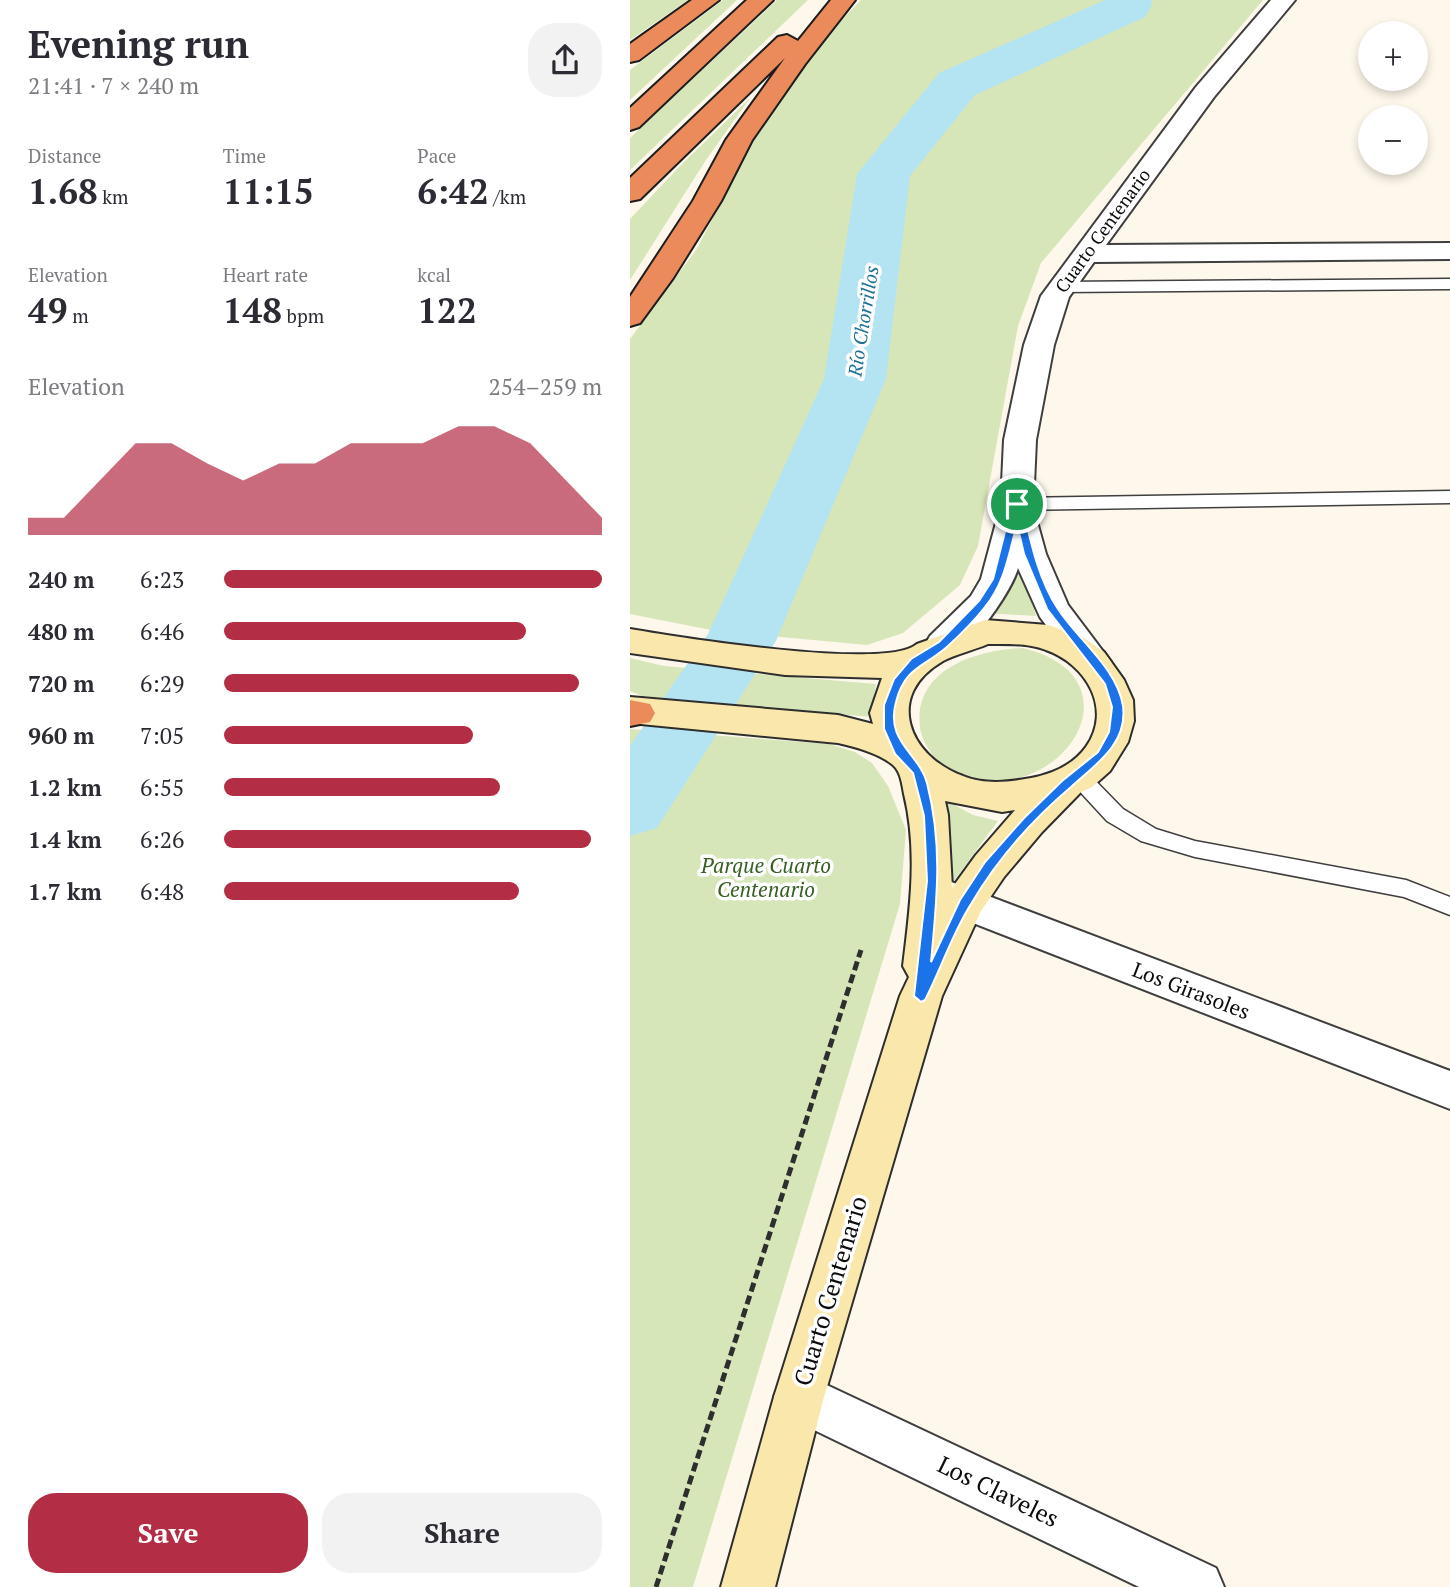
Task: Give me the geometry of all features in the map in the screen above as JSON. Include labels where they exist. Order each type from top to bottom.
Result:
[{"type":"highway","points":[[630,55],[707,0]]},
{"type":"highway","points":[[630,121],[761,0]]},
{"type":"highway","points":[[630,193],[830,0]]},
{"type":"highway","points":[[630,317],[659,278],[700,212],[739,140],[843,0]]},
{"type":"main road","points":[[630,641],[694,653],[851,667],[885,667],[929,654],[985,632],[1015,632],[1043,636],[1069,646],[1093,662],[1110,683],[1117,707],[1115,732],[1102,755],[1072,780],[1015,797],[979,796],[946,787],[868,736],[838,729],[632,712]]},
{"type":"main road","points":[[909,762],[890,729],[889,705],[898,682],[929,654]]},
{"type":"main road","name":"Cuarto Centenario","points":[[748,1587],[799,1397],[921,996],[948,897],[929,816],[909,762]]},
{"type":"main road","name":"Cuarto Centenario","points":[[948,897],[990,866],[1028,821],[1072,780]]},
{"type":"street","name":"Cuarto Centenario","points":[[929,654],[976,611],[998,579],[1017,504],[1020,440],[1039,345],[1055,296],[1205,92],[1283,0]]},
{"type":"street","points":[[1085,254],[1450,251]]},
{"type":"street","name":"Cuarto Centenario","points":[[1017,504],[1039,582],[1052,609],[1093,662]]},
{"type":"street","name":"Los Girasoles","points":[[948,897],[1450,1090]]},
{"type":"street","name":"Los Claveles","points":[[799,1397],[1197,1587]]},
{"type":"lane","points":[[1061,287],[1450,284]]},
{"type":"lane","points":[[1017,504],[1450,497]]},
{"type":"lane","points":[[1072,780],[1115,815],[1149,835],[1195,849],[1406,889],[1450,906]]},
{"type":"path","points":[[656,1587],[861,950]]},
{"type":"green space","points":[[630,0],[688,0],[630,40]]},
{"type":"green space","points":[[723,0],[737,0],[630,100],[630,70]]},
{"type":"green space","points":[[777,0],[808,0],[630,170],[630,138]]},
{"type":"green space","points":[[861,0],[1263,0],[1041,263],[1018,326],[978,546],[960,585],[903,633],[867,645],[716,631],[630,614],[630,339],[696,250],[755,139],[796,78],[836,26]]},
{"type":"green space","points":[[750,98],[706,160],[630,280],[630,219]]},
{"type":"green space","points":[[1020,562],[1036,616],[985,613]]},
{"type":"green space","points":[[1023,648],[1061,665],[1080,688],[1083,714],[1073,740],[1051,762],[1022,777],[987,780],[945,766],[927,746],[920,728],[920,708],[927,691],[937,677],[968,659],[986,653]]},
{"type":"green space","points":[[630,658],[664,666],[876,684],[871,717],[642,696],[630,691]]},
{"type":"green space","name":"Parque Cuarto Centenario","points":[[630,729],[829,744],[855,752],[872,763],[888,786],[906,830],[900,904],[693,1587],[630,1587]]},
{"type":"green space","points":[[945,800],[973,815],[998,821],[950,886]]},
{"type":"waterway","name":"Río Chorrillos","points":[[630,807],[740,641],[855,379],[884,174],[957,84],[1128,7],[1129,0]]},
{"type":"route","points":[[1017,504],[1029,554],[1052,609],[1110,683],[1117,707],[1115,732],[1102,755],[1066,784],[1028,821],[990,866],[964,903],[940,960],[921,996],[933,881],[929,816],[918,772],[899,751],[890,729],[889,705],[898,682],[915,662],[943,645],[964,626],[998,579],[1017,504]]}]
